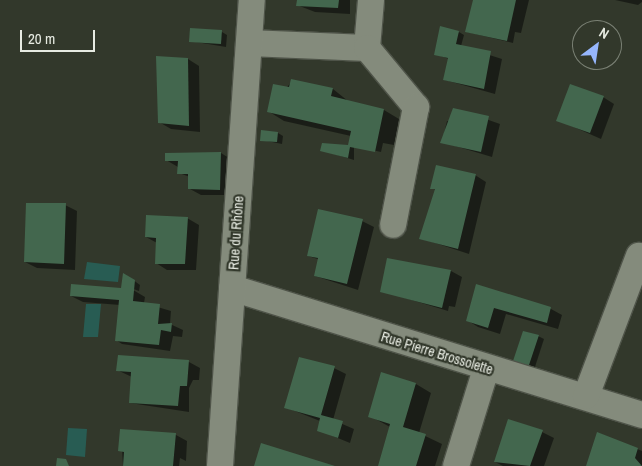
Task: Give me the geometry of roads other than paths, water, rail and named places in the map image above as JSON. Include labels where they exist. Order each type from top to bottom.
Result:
[{"type":"street","name":"Rue du Rhône","points":[[220,466],[252,0]]},
{"type":"street","points":[[372,0],[367,48],[416,107],[393,225]]},
{"type":"street","points":[[249,43],[367,48]]},
{"type":"street","points":[[586,396],[639,256]]},
{"type":"street","name":"Rue Pierre Brossolette","points":[[232,288],[486,369],[586,396],[642,415]]},
{"type":"street","points":[[456,466],[486,369]]},
{"type":"water","points":[[87,262],[120,266],[118,282],[84,279]]},
{"type":"water","points":[[86,304],[101,304],[98,337],[83,337]]},
{"type":"water","points":[[68,428],[87,429],[85,457],[66,455]]}]
